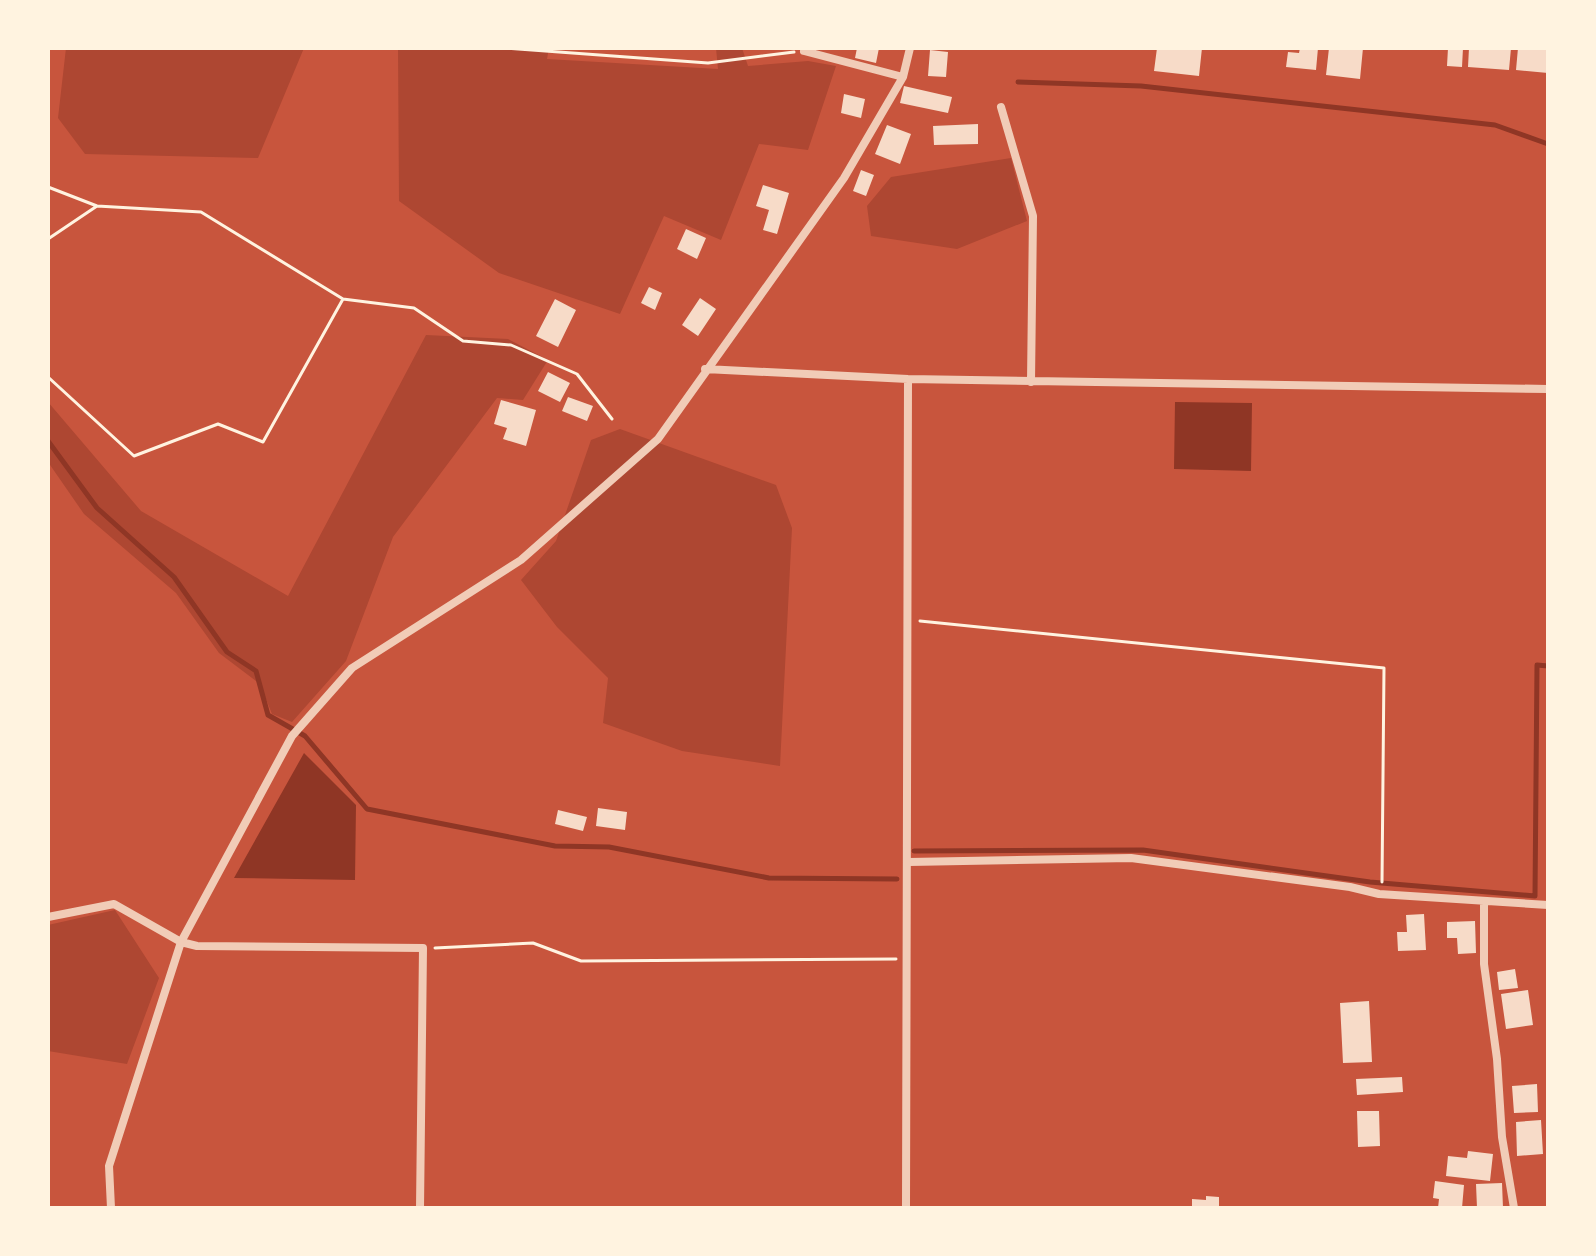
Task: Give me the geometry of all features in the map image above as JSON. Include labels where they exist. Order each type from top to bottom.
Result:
[{"type":"street","points":[[111,1208],[109,1166],[181,942],[292,736],[352,668],[532,550],[658,439],[844,178],[903,77],[910,48]]},
{"type":"street","points":[[804,51],[903,77]]},
{"type":"street","points":[[1001,107],[1033,216],[1031,382]]},
{"type":"street","points":[[705,369],[1031,382],[1548,389]]},
{"type":"street","points":[[906,1208],[908,379]]},
{"type":"street","points":[[909,862],[1131,858],[1350,887],[1379,894],[1548,905]]},
{"type":"street","points":[[1484,901],[1484,964],[1497,1059],[1502,1137],[1514,1208]]},
{"type":"street","points":[[48,917],[114,904],[181,942],[197,946],[423,948],[420,1208]]},
{"type":"path","points":[[503,48],[708,63],[761,53],[804,51]]},
{"type":"path","points":[[48,187],[97,206],[201,212],[343,299],[414,308],[463,341],[511,345],[577,374],[612,419]]},
{"type":"path","points":[[48,239],[97,206]]},
{"type":"path","points":[[48,377],[134,456],[218,424],[263,442],[343,299]]},
{"type":"path","points":[[909,620],[1384,668],[1384,876]]},
{"type":"path","points":[[423,948],[533,943],[581,961],[909,959]]},
{"type":"shaded area","points":[[66,48],[304,48],[258,158],[85,154],[58,118]]},
{"type":"shaded area","points":[[398,48],[549,48],[547,59],[718,69],[716,48],[742,48],[748,66],[808,61],[836,66],[808,150],[759,144],[721,240],[664,216],[620,314],[499,273],[399,201]]},
{"type":"shaded area","points":[[1011,158],[1027,221],[957,249],[871,236],[867,206],[891,177]]},
{"type":"shaded area","points":[[426,335],[508,339],[548,360],[523,400],[497,398],[393,537],[346,661],[292,722],[272,714],[260,684],[219,653],[176,593],[84,514],[48,462],[48,402],[141,511],[288,596]]},
{"type":"shaded area","points":[[1175,402],[1252,403],[1251,471],[1174,469]]},
{"type":"shaded area","points":[[620,429],[776,485],[792,528],[780,766],[682,751],[603,723],[608,678],[557,627],[521,580],[556,541],[591,440]]},
{"type":"shaded area","points":[[304,753],[356,805],[355,880],[234,878]]},
{"type":"shaded area","points":[[115,910],[159,978],[127,1064],[48,1051],[48,925]]},
{"type":"building","points":[[857,48],[879,48],[876,63],[855,58]]},
{"type":"building","points":[[1157,48],[1202,48],[1199,76],[1154,71]]},
{"type":"building","points":[[1300,48],[1318,48],[1316,70],[1286,67],[1288,52],[1299,53]]},
{"type":"building","points":[[1329,48],[1363,48],[1360,79],[1326,75]]},
{"type":"building","points":[[1448,48],[1463,48],[1462,67],[1447,66]]},
{"type":"building","points":[[1469,48],[1511,48],[1509,70],[1468,67]]},
{"type":"building","points":[[1518,48],[1548,48],[1548,73],[1516,70]]},
{"type":"building","points":[[930,50],[948,52],[946,77],[928,76]]},
{"type":"building","points":[[904,86],[952,97],[948,113],[900,103]]},
{"type":"building","points":[[844,94],[865,99],[861,118],[841,113]]},
{"type":"building","points":[[978,124],[978,144],[934,145],[933,126]]},
{"type":"building","points":[[887,125],[911,134],[900,164],[875,154]]},
{"type":"building","points":[[861,170],[874,175],[866,196],[853,191]]},
{"type":"building","points":[[763,185],[789,193],[777,234],[763,230],[769,210],[756,206]]},
{"type":"building","points":[[686,229],[706,238],[697,259],[677,249]]},
{"type":"building","points":[[649,287],[662,293],[655,310],[641,303]]},
{"type":"building","points":[[700,298],[716,309],[698,336],[682,325]]},
{"type":"building","points":[[555,299],[576,310],[558,347],[536,336]]},
{"type":"building","points":[[548,372],[570,383],[560,402],[538,391]]},
{"type":"building","points":[[568,397],[593,406],[587,421],[562,411]]},
{"type":"building","points":[[501,400],[536,410],[526,446],[503,439],[507,428],[494,424]]},
{"type":"building","points":[[598,808],[627,812],[625,830],[596,826]]},
{"type":"building","points":[[558,810],[587,817],[583,831],[555,824]]},
{"type":"building","points":[[1424,914],[1426,950],[1398,951],[1397,932],[1407,932],[1406,915]]},
{"type":"building","points":[[1475,921],[1476,953],[1458,954],[1457,938],[1447,938],[1447,922]]},
{"type":"building","points":[[1515,969],[1518,988],[1499,990],[1497,972]]},
{"type":"building","points":[[1528,990],[1533,1025],[1506,1029],[1501,994]]},
{"type":"building","points":[[1369,1001],[1372,1062],[1343,1063],[1340,1003]]},
{"type":"building","points":[[1402,1077],[1403,1092],[1357,1095],[1356,1079]]},
{"type":"building","points":[[1537,1084],[1538,1112],[1514,1113],[1512,1086]]},
{"type":"building","points":[[1357,1111],[1379,1111],[1380,1146],[1358,1147]]},
{"type":"building","points":[[1541,1120],[1543,1154],[1517,1156],[1516,1122]]},
{"type":"building","points":[[1468,1151],[1493,1154],[1490,1181],[1446,1176],[1448,1156],[1467,1158]]},
{"type":"building","points":[[1435,1181],[1464,1185],[1462,1208],[1438,1208],[1439,1199],[1433,1198]]},
{"type":"building","points":[[1502,1183],[1503,1208],[1477,1208],[1476,1184]]},
{"type":"building","points":[[1206,1196],[1219,1197],[1219,1208],[1192,1208],[1192,1199],[1206,1200]]},
{"type":"waterway","points":[[1018,82],[1141,86],[1495,125],[1548,144]]},
{"type":"waterway","points":[[48,441],[97,508],[174,577],[227,652],[256,671],[268,715],[305,736],[367,809],[555,846],[609,847],[769,878],[897,879]]},
{"type":"waterway","points":[[914,851],[1143,850],[1370,882],[1535,896],[1537,665],[1548,666]]}]
